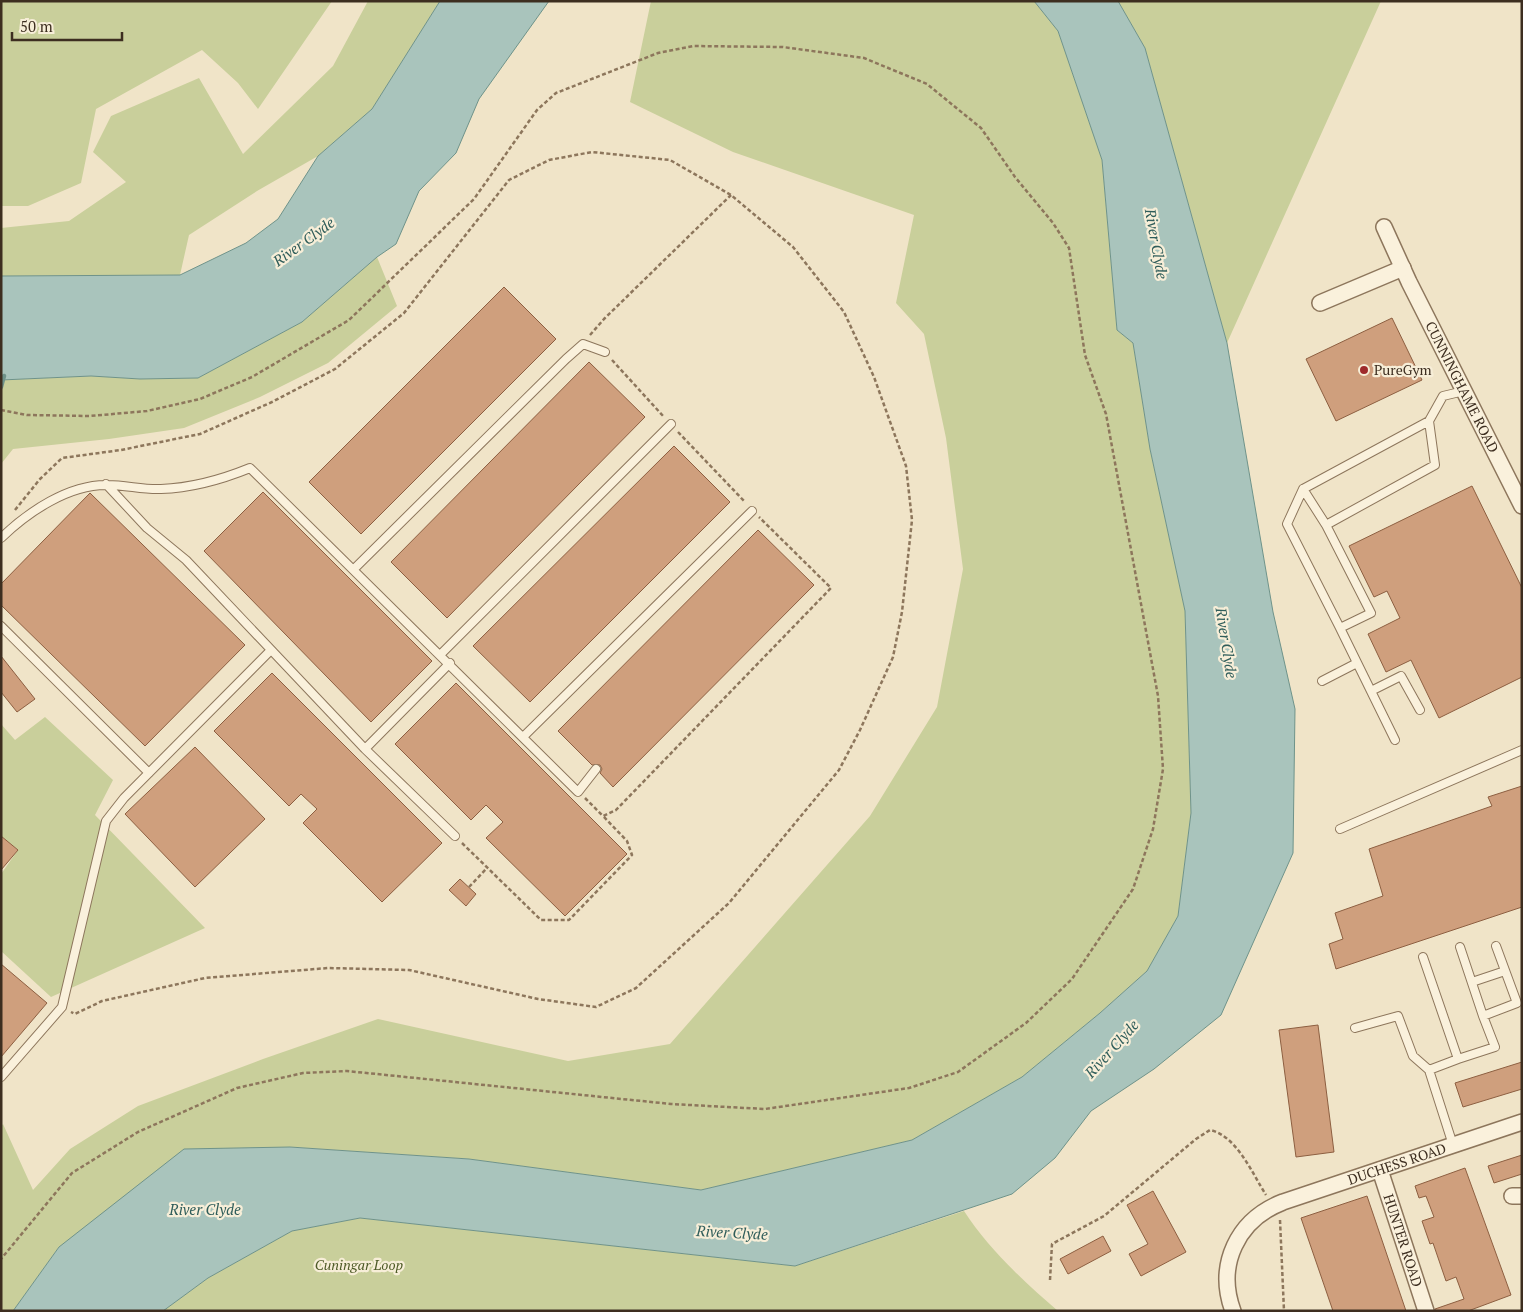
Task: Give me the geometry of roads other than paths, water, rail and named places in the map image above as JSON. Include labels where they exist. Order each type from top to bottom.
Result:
[{"type":"street","name":"CUNNINGHAME ROAD","points":[[1384,227],[1522,506]]},
{"type":"street","points":[[1320,303],[1403,268]]},
{"type":"street","name":"DUCHESS ROAD","points":[[1232,1311],[1226,1287],[1229,1255],[1238,1237],[1251,1221],[1276,1205],[1522,1122]]},
{"type":"street","name":"HUNTER ROAD","points":[[1380,1170],[1426,1311]]},
{"type":"lane","points":[[354,569],[583,344],[605,352]]},
{"type":"lane","points":[[1395,740],[1287,524],[1303,489],[1429,422],[1443,396],[1464,391]]},
{"type":"lane","points":[[1326,526],[1435,465],[1429,422]]},
{"type":"lane","points":[[441,654],[671,424]]},
{"type":"lane","points":[[1,538],[19,520],[71,491],[106,484],[160,489],[189,486],[250,468],[441,654],[578,792],[596,769]]},
{"type":"lane","points":[[106,484],[147,528],[186,560],[365,749],[455,836]]},
{"type":"lane","points":[[1303,489],[1326,526],[1372,613],[1340,628]]},
{"type":"lane","points":[[524,736],[752,511]]},
{"type":"lane","points":[[1,626],[149,773]]},
{"type":"lane","points":[[1,1077],[62,1007],[106,821],[124,798],[271,650]]},
{"type":"lane","points":[[365,749],[450,663]]},
{"type":"lane","points":[[1322,681],[1357,663]]},
{"type":"lane","points":[[1371,691],[1401,676],[1420,710]]},
{"type":"lane","points":[[1340,829],[1522,750]]},
{"type":"lane","points":[[1483,1016],[1517,1003],[1496,946]]},
{"type":"lane","points":[[1429,1070],[1494,1047],[1460,947]]},
{"type":"lane","points":[[1423,957],[1458,1059]]},
{"type":"lane","points":[[1472,982],[1505,971]]},
{"type":"lane","points":[[1355,1028],[1398,1016],[1413,1056],[1429,1070],[1453,1145]]},
{"type":"water","name":"River Clyde","points":[[440,1],[549,1],[479,99],[456,153],[419,191],[396,244],[377,257],[302,322],[198,378],[140,379],[91,376],[1,380],[1,276],[180,275],[246,243],[278,219],[318,156],[372,109]]},
{"type":"water","name":"River Clyde","points":[[1034,1],[1118,1],[1145,48],[1227,343],[1273,612],[1295,709],[1293,853],[1221,1015],[1154,1069],[1091,1111],[1055,1158],[1012,1194],[795,1266],[360,1218],[292,1231],[208,1278],[163,1311],[13,1311],[59,1247],[184,1149],[290,1147],[469,1159],[701,1190],[912,1140],[1022,1077],[1100,1013],[1147,971],[1178,916],[1191,813],[1185,611],[1150,449],[1133,343],[1117,330],[1102,160],[1058,31]]},
{"type":"waterway","points":[[1,387],[4,376]]},
{"type":"place","name":"PureGym","points":[[1364,370]]},
{"type":"park label","name":"Cuningar Loop","points":[[359,1265]]}]
